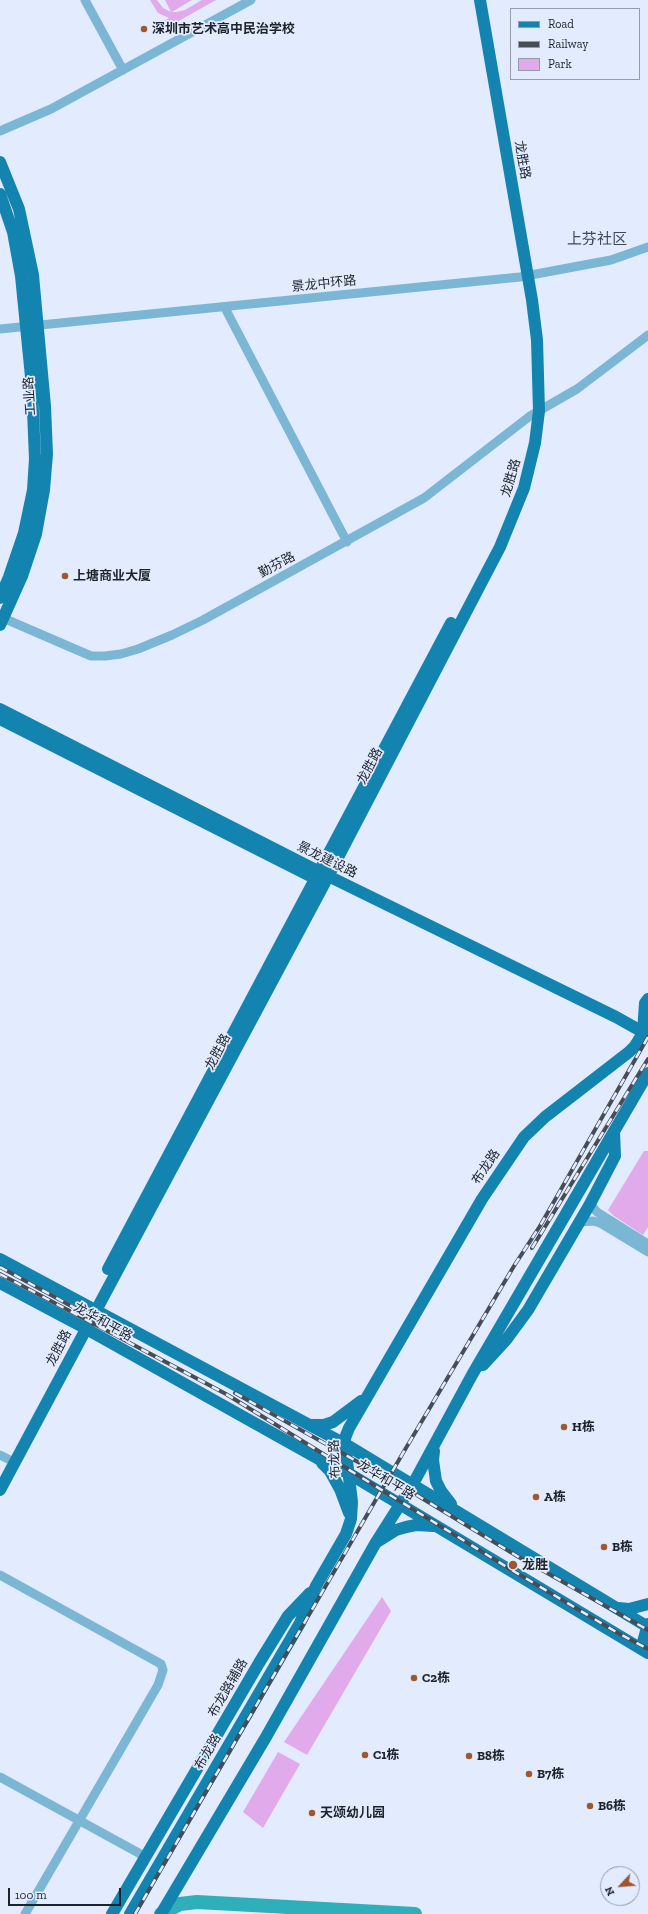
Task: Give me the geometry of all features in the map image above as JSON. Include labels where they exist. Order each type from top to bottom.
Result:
[{"type":"main road","name":"龙胜路","points":[[0,1490],[92,1307],[503,542],[524,488],[535,443],[534,413],[537,340],[472,0]]},
{"type":"main road","name":"龙胜路","points":[[480,0],[524,276]]},
{"type":"main road","name":"工业路","points":[[0,162],[13,192],[24,229],[33,275],[34,413],[34,479],[30,506],[24,533],[0,598]]},
{"type":"main road","name":"工业路","points":[[0,194],[18,253],[33,326],[47,430],[44,490],[31,553],[2,622]]},
{"type":"main road","name":"景龙建设路","points":[[0,709],[322,878]]},
{"type":"main road","name":"景龙建设路","points":[[0,719],[613,1024],[645,1035]]},
{"type":"main road","points":[[645,1035],[645,1004],[648,999]]},
{"type":"main road","name":"布龙路","points":[[130,1914],[300,1622],[316,1586],[346,1534],[351,1519],[352,1494],[345,1444],[345,1438],[349,1428],[482,1199],[524,1137],[545,1117],[629,1052],[645,1035]]},
{"type":"main road","points":[[161,1914],[266,1737],[375,1544],[414,1484],[472,1375],[648,1073]]},
{"type":"main road","points":[[629,1105],[648,1091]]},
{"type":"main road","points":[[472,1375],[494,1353],[517,1326],[580,1222],[615,1156],[614,1131]]},
{"type":"main road","name":"龙华和平路","points":[[0,1259],[345,1444],[414,1484],[648,1626]]},
{"type":"main road","name":"龙华和平路","points":[[0,1283],[82,1326],[348,1474],[646,1648]]},
{"type":"main road","name":"龙胜路","points":[[0,1473],[3,1457],[82,1326]]},
{"type":"main road","points":[[309,1425],[324,1425],[333,1422],[346,1414],[367,1396]]},
{"type":"main road","points":[[435,1446],[433,1460],[436,1481],[441,1491],[458,1512]]},
{"type":"main road","points":[[317,1458],[330,1471],[340,1489],[351,1519]]},
{"type":"main road","points":[[375,1544],[385,1536],[406,1527],[426,1525],[437,1527]]},
{"type":"main road","name":"布龙路辅路","points":[[112,1914],[288,1616],[316,1586]]},
{"type":"main road","points":[[618,1608],[629,1609],[648,1604]]},
{"type":"main road","points":[[646,1648],[648,1626]]},
{"type":"street","points":[[84,0],[123,70]]},
{"type":"street","points":[[0,131],[51,109],[252,0]]},
{"type":"street","name":"景龙中环路","points":[[0,329],[225,308],[524,276],[611,260],[648,247]]},
{"type":"street","points":[[225,308],[347,542]]},
{"type":"street","name":"勤芬路","points":[[2,622],[91,656],[121,654],[145,646],[202,620],[347,542],[424,498],[534,413],[577,389],[648,335]]},
{"type":"street","points":[[590,1204],[597,1212],[648,1244]]},
{"type":"street","points":[[580,1222],[593,1220],[600,1223],[648,1252]]},
{"type":"street","points":[[0,1575],[161,1664],[163,1670],[158,1685],[25,1914]]},
{"type":"street","points":[[0,1777],[146,1857]]},
{"type":"green space","points":[[150,0],[157,0],[163,8],[171,12],[165,0],[192,0],[172,12],[176,12],[185,10],[202,0],[216,0],[161,31],[158,25],[169,18],[158,13]]},
{"type":"green space","points":[[644,1151],[648,1151],[648,1227],[643,1235],[614,1216],[608,1210]]},
{"type":"green space","points":[[382,1597],[391,1611],[307,1755],[284,1742]]},
{"type":"green space","points":[[278,1752],[300,1764],[263,1828],[243,1812]]},
{"type":"waterway","points":[[161,1914],[180,1904],[197,1902],[415,1914]]},
{"type":"railway","points":[[135,1914],[403,1453],[514,1266],[540,1226],[648,1037]]},
{"type":"railway","points":[[532,1248],[648,1059]]},
{"type":"railway","points":[[0,1267],[93,1318]]},
{"type":"railway","points":[[0,1274],[226,1394],[510,1569],[618,1633],[648,1649]]},
{"type":"railway","points":[[235,1393],[415,1494],[517,1556],[648,1630]]},
{"type":"place","name":"深圳市艺术高中民治学校","points":[[144,29]]},
{"type":"place","name":"上塘商业大厦","points":[[65,576]]},
{"type":"place","name":"H栋","points":[[564,1427]]},
{"type":"place","name":"A栋","points":[[536,1497]]},
{"type":"place","name":"B栋","points":[[604,1547]]},
{"type":"place","name":"龙胜","points":[[513,1565]]},
{"type":"place","name":"C2栋","points":[[414,1678]]},
{"type":"place","name":"C1栋","points":[[365,1755]]},
{"type":"place","name":"B8栋","points":[[469,1756]]},
{"type":"place","name":"B7栋","points":[[529,1774]]},
{"type":"place","name":"B6栋","points":[[590,1806]]},
{"type":"place","name":"天颂幼儿园","points":[[312,1813]]},
{"type":"district","name":"上芬社区","points":[[597,240]]}]
